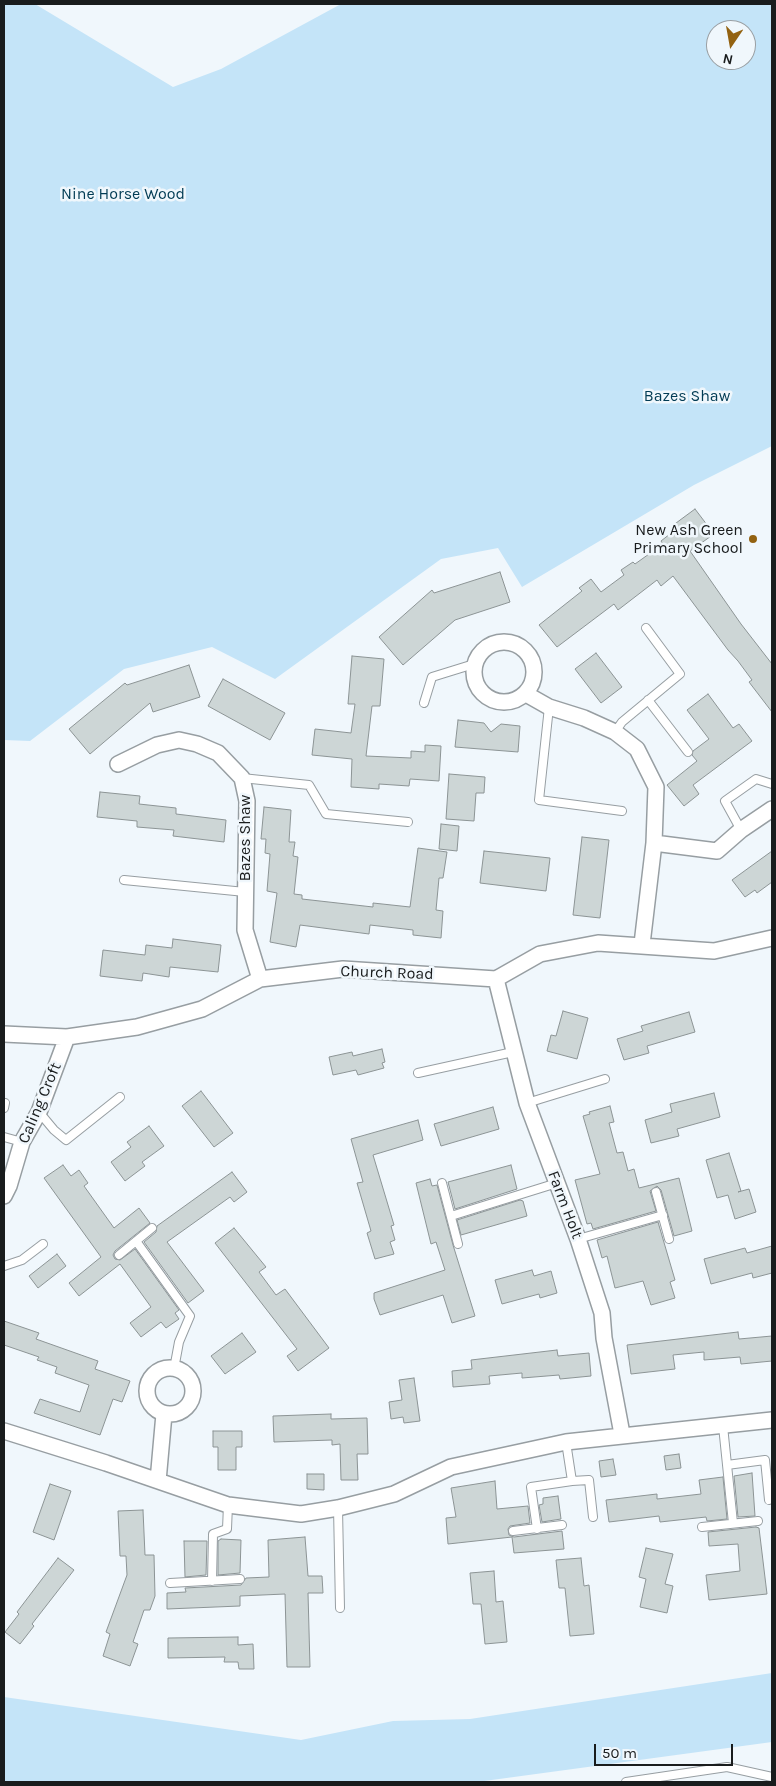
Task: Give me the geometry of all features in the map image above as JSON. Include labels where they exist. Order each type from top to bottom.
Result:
[{"type":"street","points":[[504,641],[523,648],[532,661],[535,675],[526,694],[516,701],[495,702],[484,696],[474,677],[474,664],[479,654],[494,643],[504,641]]},
{"type":"street","points":[[526,694],[549,707],[584,718],[614,732],[637,749],[656,787],[654,843],[642,944]]},
{"type":"street","name":"Bazes Shaw","points":[[118,764],[157,745],[180,740],[218,752],[242,778],[247,801],[245,930],[260,979]]},
{"type":"street","points":[[654,843],[717,850],[741,830],[772,809]]},
{"type":"street","points":[[496,979],[540,954],[598,943],[642,944],[714,951],[772,938]]},
{"type":"street","name":"Church Road","points":[[4,1034],[67,1037],[137,1027],[202,1009],[260,979],[343,969],[496,979]]},
{"type":"street","name":"Farm Holt","points":[[496,979],[527,1103],[578,1239],[602,1314],[604,1338],[622,1434]]},
{"type":"street","name":"Caling Croft","points":[[4,1196],[9,1186],[22,1142],[39,1112],[67,1037]]},
{"type":"street","points":[[164,1369],[174,1369],[188,1377],[192,1397],[184,1409],[177,1413],[164,1414],[151,1405],[147,1388],[150,1380],[157,1372],[164,1369]]},
{"type":"street","points":[[158,1481],[164,1414]]},
{"type":"street","points":[[4,1430],[228,1505],[301,1514],[338,1508],[394,1494],[451,1467],[566,1442],[622,1434],[772,1420]]},
{"type":"lane","points":[[614,732],[622,722],[680,674],[646,628]]},
{"type":"lane","points":[[424,703],[432,677],[474,664]]},
{"type":"lane","points":[[648,700],[688,752]]},
{"type":"lane","points":[[549,707],[538,800],[622,812]]},
{"type":"lane","points":[[242,778],[309,785],[326,814],[408,822]]},
{"type":"lane","points":[[741,830],[725,801],[756,778],[772,784]]},
{"type":"lane","points":[[124,880],[245,892]]},
{"type":"lane","points":[[418,1073],[513,1052]]},
{"type":"lane","points":[[527,1103],[605,1079]]},
{"type":"lane","points":[[39,1112],[54,1130],[66,1140],[120,1097]]},
{"type":"lane","points":[[4,1136],[22,1142]]},
{"type":"lane","points":[[442,1183],[458,1244]]},
{"type":"lane","points":[[451,1216],[557,1183]]},
{"type":"lane","points":[[656,1192],[669,1240]]},
{"type":"lane","points":[[578,1239],[662,1215]]},
{"type":"lane","points":[[119,1255],[152,1228]]},
{"type":"lane","points":[[136,1241],[190,1316],[179,1342],[174,1369]]},
{"type":"lane","points":[[4,1266],[22,1260],[43,1244]]},
{"type":"lane","points":[[723,1426],[733,1523]]},
{"type":"lane","points":[[566,1442],[572,1481]]},
{"type":"lane","points":[[727,1466],[765,1460],[769,1500]]},
{"type":"lane","points":[[537,1529],[531,1486],[589,1480],[593,1517]]},
{"type":"lane","points":[[212,1581],[213,1534],[227,1529],[228,1505]]},
{"type":"lane","points":[[338,1508],[340,1608]]},
{"type":"lane","points":[[702,1526],[758,1521]]},
{"type":"lane","points":[[513,1531],[562,1525]]},
{"type":"lane","points":[[170,1582],[240,1579]]},
{"type":"lane","points":[[626,1782],[727,1766],[772,1776]]},
{"type":"green space","name":"Nine Horse Wood","points":[[4,4],[35,4],[173,87],[221,69],[341,4],[772,4],[772,446],[694,485],[522,587],[498,548],[441,559],[275,679],[212,647],[124,669],[30,741],[4,740]]},
{"type":"green space","points":[[772,1673],[772,1742],[477,1782],[4,1782],[4,1697],[301,1740],[393,1721],[470,1719]]},
{"type":"building","points":[[695,509],[714,534],[690,551],[741,624],[772,664],[772,712],[749,682],[752,680],[673,576],[661,586],[657,580],[618,610],[614,604],[557,647],[539,625],[582,591],[579,588],[591,579],[601,592],[624,575],[621,570],[633,562],[635,564],[663,544],[661,541],[675,530],[672,526]]},
{"type":"building","points":[[500,572],[510,602],[455,620],[403,665],[379,637],[432,590],[434,593]]},
{"type":"building","points":[[596,653],[622,687],[601,703],[575,669]]},
{"type":"building","points":[[352,656],[384,659],[380,706],[372,706],[366,756],[411,758],[411,751],[425,752],[425,745],[441,746],[439,781],[410,779],[409,786],[379,784],[379,789],[351,787],[352,759],[312,755],[315,729],[351,733],[355,704],[348,704]]},
{"type":"building","points":[[189,665],[200,697],[153,712],[150,703],[90,754],[69,729],[125,683],[127,685]]},
{"type":"building","points":[[223,679],[285,713],[270,740],[208,706]]},
{"type":"building","points":[[708,694],[733,728],[739,724],[752,741],[693,785],[699,794],[684,806],[667,785],[697,761],[692,755],[693,751],[709,739],[687,710]]},
{"type":"building","points":[[458,720],[484,723],[491,732],[501,724],[520,726],[518,752],[455,747]]},
{"type":"building","points":[[449,774],[485,777],[484,793],[476,793],[474,821],[446,819]]},
{"type":"building","points":[[100,792],[140,796],[139,804],[176,808],[176,814],[226,820],[224,842],[173,836],[174,830],[137,827],[137,821],[97,817]]},
{"type":"building","points":[[264,807],[291,810],[289,842],[295,842],[293,856],[298,857],[294,894],[302,895],[302,899],[373,907],[373,903],[410,907],[418,848],[447,852],[443,878],[439,878],[436,910],[443,911],[441,938],[413,935],[413,930],[370,925],[369,934],[300,925],[296,947],[270,942],[277,893],[267,891],[270,854],[265,853],[266,839],[261,839]]},
{"type":"building","points":[[441,824],[459,826],[457,851],[439,849]]},
{"type":"building","points":[[582,837],[609,840],[600,918],[573,915]]},
{"type":"building","points":[[484,851],[550,858],[546,891],[480,883]]},
{"type":"building","points":[[772,851],[772,882],[757,893],[755,890],[745,897],[732,880]]},
{"type":"building","points":[[173,939],[221,945],[218,972],[170,967],[169,977],[143,973],[142,981],[100,976],[103,950],[145,955],[146,945],[172,948]]},
{"type":"building","points":[[563,1011],[588,1018],[577,1059],[547,1051],[551,1035],[556,1036]]},
{"type":"building","points":[[689,1012],[695,1032],[647,1046],[649,1053],[624,1060],[617,1039],[643,1031],[641,1026]]},
{"type":"building","points":[[382,1049],[385,1062],[382,1063],[384,1068],[358,1075],[356,1070],[333,1075],[329,1057],[352,1052],[353,1056]]},
{"type":"building","points":[[201,1091],[233,1133],[214,1147],[182,1106]]},
{"type":"building","points":[[714,1093],[720,1117],[677,1129],[679,1136],[651,1143],[645,1120],[672,1112],[670,1104]]},
{"type":"building","points":[[610,1106],[614,1122],[609,1123],[617,1153],[623,1152],[628,1171],[634,1169],[639,1188],[679,1178],[692,1231],[674,1236],[661,1190],[657,1186],[650,1191],[656,1211],[593,1229],[591,1223],[587,1224],[575,1180],[600,1174],[583,1116],[590,1114],[589,1112]]},
{"type":"building","points":[[493,1107],[499,1129],[441,1146],[434,1124]]},
{"type":"building","points":[[418,1120],[423,1140],[373,1155],[394,1225],[391,1226],[395,1240],[390,1242],[394,1254],[375,1259],[367,1233],[371,1231],[357,1183],[363,1182],[351,1139]]},
{"type":"building","points":[[149,1126],[164,1146],[142,1162],[145,1166],[125,1181],[111,1162],[131,1147],[127,1142]]},
{"type":"building","points":[[729,1153],[741,1191],[738,1192],[749,1189],[756,1212],[735,1219],[728,1195],[717,1198],[706,1160]]},
{"type":"building","points":[[63,1165],[71,1176],[79,1170],[88,1183],[84,1186],[114,1228],[139,1208],[150,1223],[115,1251],[113,1255],[115,1259],[120,1260],[135,1249],[179,1310],[175,1313],[179,1319],[166,1328],[161,1322],[141,1337],[130,1323],[151,1307],[120,1264],[79,1296],[69,1283],[101,1257],[44,1178]]},
{"type":"building","points":[[511,1165],[517,1189],[455,1209],[448,1182]]},
{"type":"building","points":[[232,1172],[247,1192],[234,1202],[230,1197],[167,1242],[204,1291],[188,1303],[144,1242],[156,1232],[157,1226]]},
{"type":"building","points":[[430,1179],[432,1186],[437,1185],[475,1316],[452,1323],[443,1295],[380,1315],[374,1299],[374,1293],[445,1270],[436,1242],[431,1244],[416,1183]]},
{"type":"building","points":[[520,1200],[523,1201],[527,1216],[461,1235],[457,1220]]},
{"type":"building","points":[[658,1222],[675,1280],[670,1282],[675,1298],[651,1305],[643,1281],[615,1288],[607,1256],[602,1258],[597,1240]]},
{"type":"building","points":[[234,1228],[266,1267],[259,1272],[276,1295],[285,1289],[329,1348],[298,1371],[287,1356],[297,1349],[215,1243]]},
{"type":"building","points":[[772,1246],[772,1273],[753,1278],[752,1273],[711,1284],[704,1259],[745,1248],[747,1253]]},
{"type":"building","points":[[57,1254],[66,1266],[38,1288],[29,1276]]},
{"type":"building","points":[[532,1270],[534,1276],[551,1271],[557,1293],[540,1298],[539,1294],[502,1304],[495,1280]]},
{"type":"building","points":[[4,1321],[39,1333],[36,1339],[98,1361],[95,1369],[130,1381],[122,1402],[113,1399],[100,1435],[34,1413],[40,1399],[80,1412],[89,1385],[55,1373],[57,1367],[37,1360],[39,1357],[4,1345]]},
{"type":"building","points":[[738,1332],[739,1339],[772,1336],[772,1361],[741,1364],[740,1357],[704,1360],[704,1352],[673,1355],[675,1369],[631,1374],[627,1345]]},
{"type":"building","points":[[242,1333],[256,1352],[225,1374],[211,1356]]},
{"type":"building","points":[[557,1350],[558,1356],[589,1353],[591,1376],[560,1379],[559,1375],[522,1378],[522,1373],[489,1376],[490,1384],[453,1387],[452,1371],[472,1369],[471,1360]]},
{"type":"building","points":[[414,1378],[420,1421],[404,1423],[403,1417],[391,1419],[389,1402],[402,1400],[399,1380]]},
{"type":"building","points":[[331,1414],[331,1419],[367,1418],[368,1454],[357,1454],[358,1480],[341,1480],[340,1444],[332,1445],[332,1440],[274,1442],[273,1416]]},
{"type":"building","points":[[213,1431],[242,1431],[242,1447],[236,1447],[236,1470],[218,1470],[218,1447],[213,1447]]},
{"type":"building","points":[[679,1454],[681,1468],[666,1470],[664,1456]]},
{"type":"building","points":[[613,1459],[616,1475],[601,1477],[599,1461]]},
{"type":"building","points":[[752,1473],[755,1516],[738,1517],[734,1476]]},
{"type":"building","points":[[307,1474],[324,1474],[324,1490],[307,1489]]},
{"type":"building","points":[[723,1477],[727,1519],[707,1521],[706,1517],[660,1522],[659,1516],[609,1522],[606,1500],[657,1494],[657,1499],[701,1494],[699,1480]]},
{"type":"building","points":[[495,1481],[497,1509],[528,1506],[530,1523],[510,1526],[508,1529],[509,1535],[514,1537],[562,1531],[564,1549],[514,1553],[512,1537],[448,1544],[446,1518],[456,1517],[451,1488]]},
{"type":"building","points":[[50,1484],[71,1491],[54,1540],[33,1532]]},
{"type":"building","points":[[558,1496],[561,1519],[542,1522],[539,1505],[543,1504],[543,1498]]},
{"type":"building","points":[[143,1510],[145,1555],[154,1555],[155,1596],[150,1610],[144,1610],[133,1642],[138,1644],[130,1666],[103,1656],[110,1634],[106,1632],[127,1575],[126,1556],[120,1556],[118,1511]]},
{"type":"building","points":[[759,1528],[767,1594],[709,1600],[706,1575],[740,1571],[738,1544],[709,1546],[708,1532]]},
{"type":"building","points":[[305,1537],[308,1576],[322,1576],[323,1593],[308,1593],[310,1667],[287,1667],[285,1594],[240,1596],[240,1606],[167,1609],[167,1593],[186,1592],[185,1588],[241,1585],[246,1578],[269,1577],[268,1540]]},
{"type":"building","points":[[221,1539],[241,1540],[240,1573],[218,1575],[218,1541]]},
{"type":"building","points":[[184,1541],[207,1541],[206,1575],[185,1577]]},
{"type":"building","points":[[646,1548],[673,1554],[665,1584],[673,1586],[667,1613],[640,1607],[646,1579],[639,1577]]},
{"type":"building","points":[[58,1558],[74,1570],[32,1624],[34,1626],[20,1644],[5,1632],[19,1614],[17,1612]]},
{"type":"building","points":[[581,1558],[584,1586],[589,1585],[594,1634],[570,1636],[565,1588],[559,1588],[556,1560]]},
{"type":"building","points":[[494,1571],[496,1602],[503,1601],[507,1642],[485,1644],[481,1604],[473,1604],[470,1573]]},
{"type":"building","points":[[238,1637],[238,1645],[253,1644],[254,1669],[239,1669],[238,1662],[224,1662],[225,1657],[168,1658],[168,1638]]},
{"type":"place","name":"New Ash Green Primary School","points":[[753,539]]}]
